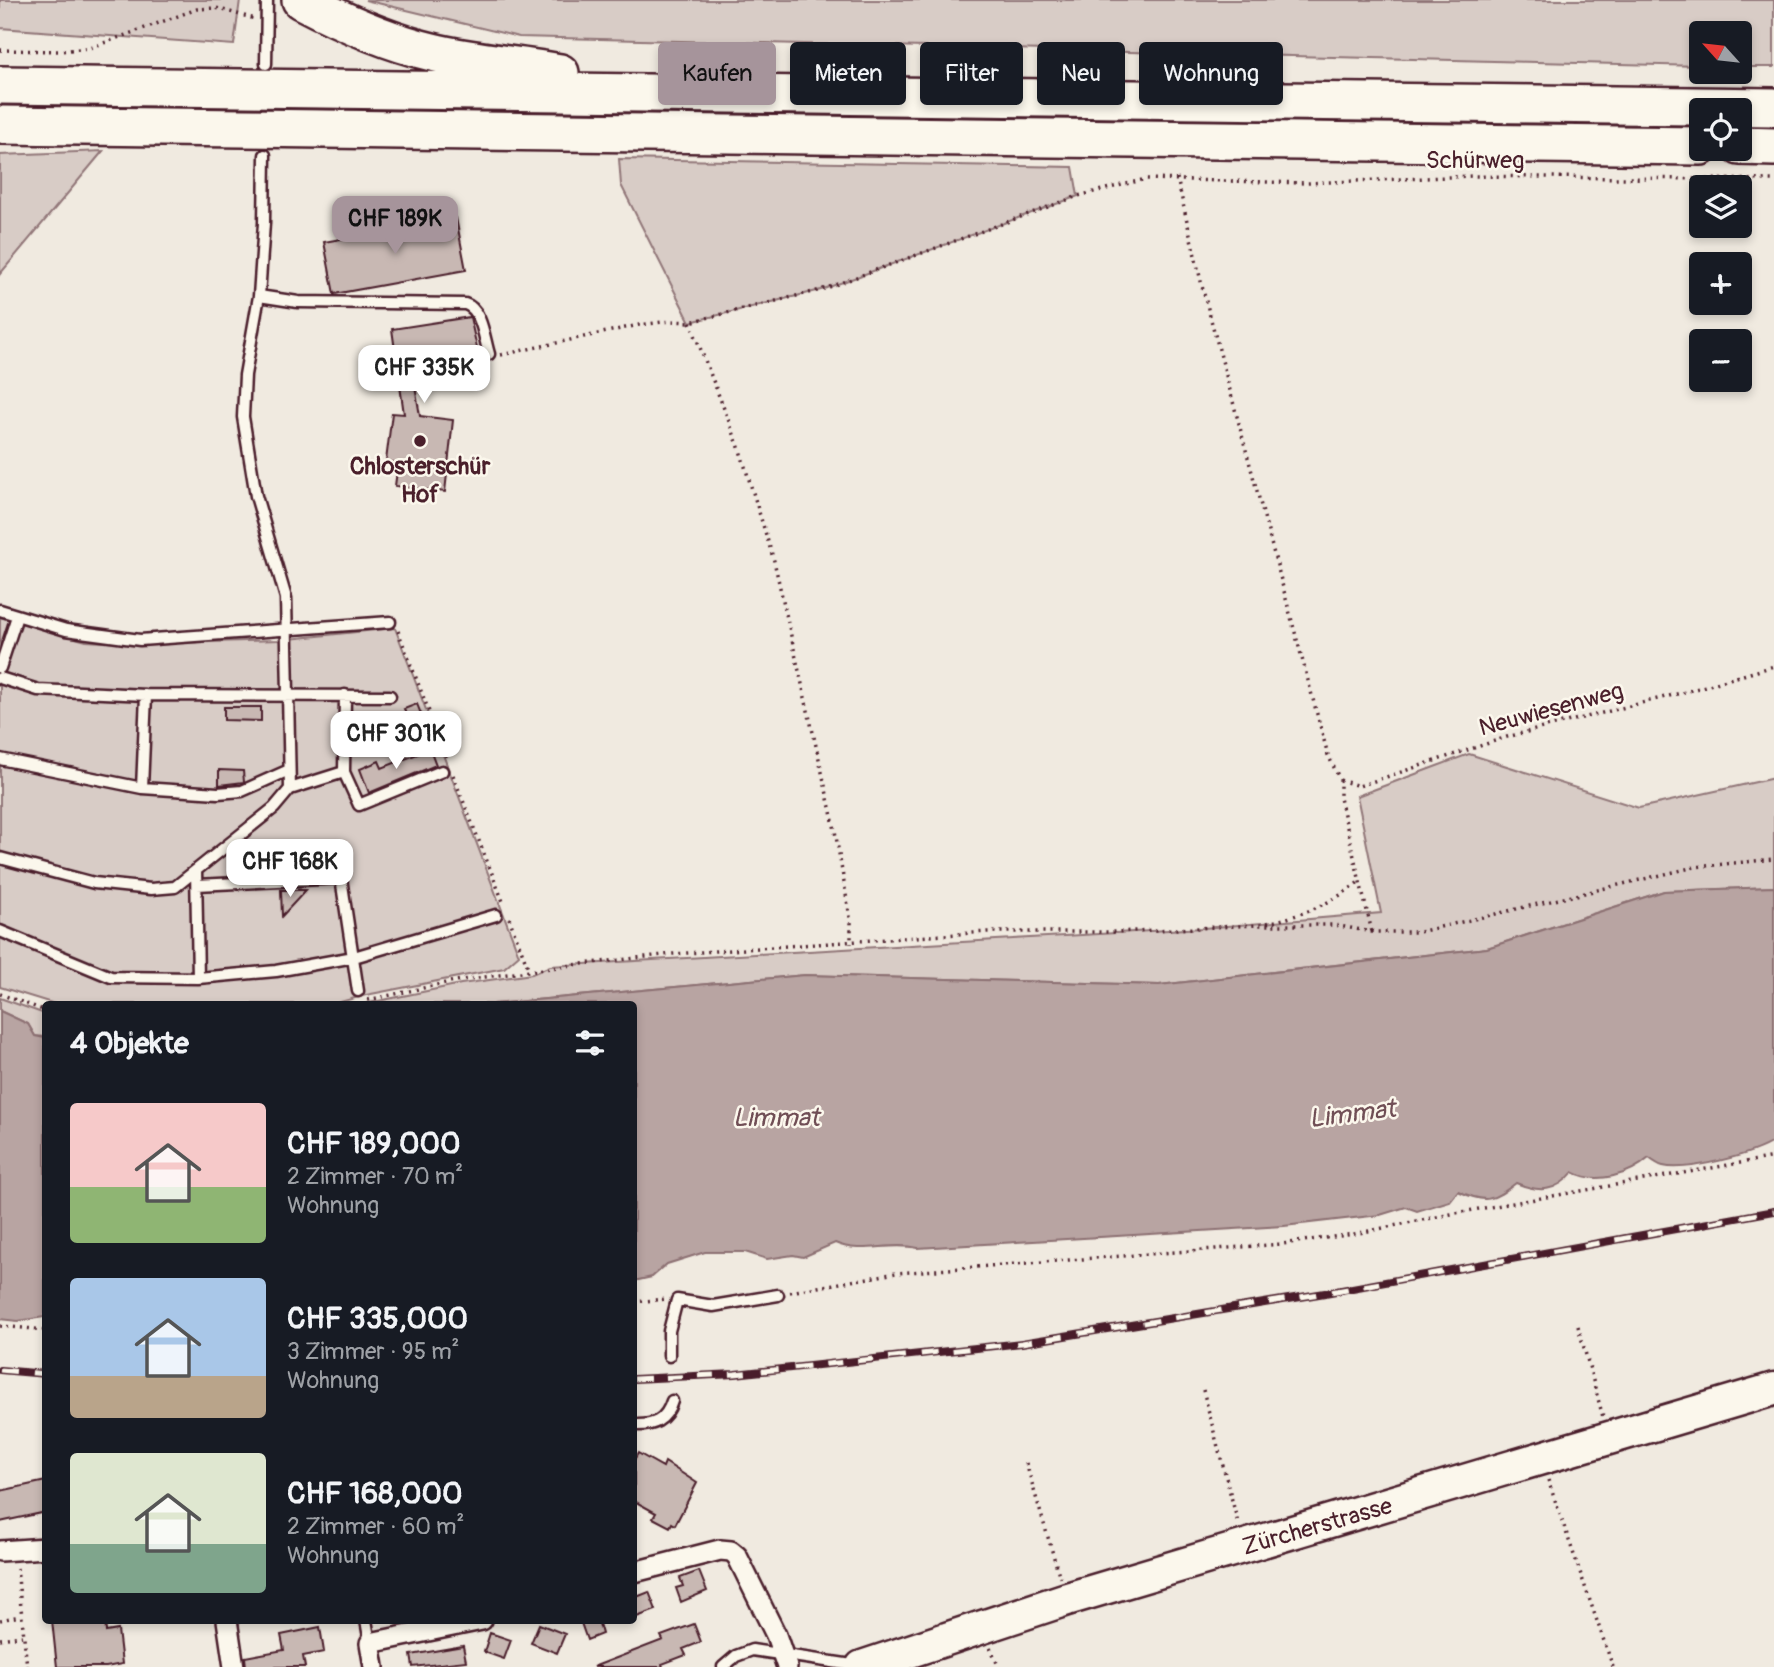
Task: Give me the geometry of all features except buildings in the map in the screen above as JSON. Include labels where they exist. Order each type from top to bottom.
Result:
[{"type":"highway","points":[[301,0],[378,35],[431,52],[658,92]]},
{"type":"highway","points":[[0,85],[658,94]]},
{"type":"highway","points":[[776,95],[1774,107]]},
{"type":"highway","points":[[0,125],[1689,146]]},
{"type":"highway","points":[[1752,146],[1774,147]]},
{"type":"main road","name":"Zürcherstrasse","points":[[863,1667],[1067,1599],[1774,1389]]},
{"type":"street","points":[[8,1550],[42,1548]]},
{"type":"street","points":[[637,1572],[720,1550],[731,1551],[737,1556],[776,1635],[785,1660]]},
{"type":"street","points":[[228,1624],[234,1667]]},
{"type":"street","points":[[374,1667],[370,1643],[463,1624]]},
{"type":"lane","points":[[266,64],[267,0]]},
{"type":"lane","points":[[265,155],[259,296],[245,376],[245,440],[256,496],[286,598],[290,789]]},
{"type":"lane","points":[[259,296],[298,302],[465,304],[477,312],[489,354]]},
{"type":"lane","points":[[0,610],[66,630],[140,640],[390,622]]},
{"type":"lane","points":[[0,668],[17,615]]},
{"type":"lane","points":[[0,678],[38,690],[145,695],[390,696]]},
{"type":"lane","points":[[142,788],[145,695]]},
{"type":"lane","points":[[345,695],[344,772],[359,805],[442,771]]},
{"type":"lane","points":[[0,759],[142,788],[218,793],[242,791],[289,770]]},
{"type":"lane","points":[[0,858],[94,883],[152,888],[175,887],[275,808],[290,789],[344,772]]},
{"type":"lane","points":[[196,870],[198,978]]},
{"type":"lane","points":[[197,885],[341,878],[358,991]]},
{"type":"lane","points":[[0,931],[111,976],[198,978],[276,971],[354,957],[496,915]]},
{"type":"lane","points":[[669,1356],[669,1331],[677,1300],[713,1306],[778,1295]]},
{"type":"lane","points":[[637,1425],[649,1425],[662,1419],[669,1412],[672,1401]]},
{"type":"lane","points":[[367,1624],[370,1643]]},
{"type":"lane","points":[[723,1667],[747,1651],[785,1660],[863,1667]]},
{"type":"path","points":[[0,50],[60,51],[90,48],[188,11],[206,8],[227,10],[267,22]]},
{"type":"path","name":"Schürweg","points":[[489,354],[504,355],[651,323],[690,322],[821,290],[1100,189],[1146,179],[1307,183],[1472,176],[1774,180]]},
{"type":"path","points":[[1177,178],[1203,290],[1328,755],[1340,780],[1340,798],[1372,932]]},
{"type":"path","points":[[690,322],[739,447],[774,561],[834,825],[851,923],[851,944]]},
{"type":"path","points":[[390,622],[396,626],[529,970]]},
{"type":"path","name":"Neuwiesenweg","points":[[1340,780],[1359,786],[1507,737],[1685,692],[1774,666]]},
{"type":"path","points":[[368,1001],[455,981],[529,970],[673,954],[851,944],[987,932],[1114,932],[1258,925],[1335,925],[1372,932],[1419,932],[1695,867],[1774,859]]},
{"type":"path","points":[[1258,925],[1298,916],[1342,896],[1360,881]]},
{"type":"path","points":[[0,994],[42,1009]]},
{"type":"path","points":[[778,1295],[897,1273],[1282,1244],[1354,1234],[1456,1213],[1774,1157]]},
{"type":"path","points":[[637,1302],[667,1298],[677,1300]]},
{"type":"path","points":[[1578,1325],[1609,1440]]},
{"type":"path","points":[[0,1326],[42,1330]]},
{"type":"path","points":[[1203,1390],[1239,1529],[1247,1546]]},
{"type":"path","points":[[1026,1463],[1067,1599]]},
{"type":"path","points":[[1548,1480],[1613,1667]]},
{"type":"path","points":[[8,1550],[27,1667]]},
{"type":"path","points":[[0,1620],[20,1616]]},
{"type":"path","points":[[0,1639],[23,1636]]},
{"type":"path","points":[[989,1646],[999,1667]]},
{"type":"shaded area","points":[[0,0],[240,0],[234,45],[0,28]]},
{"type":"shaded area","points":[[365,0],[1774,0],[1774,67],[1752,67],[1752,21],[1689,21],[1689,66],[1283,56],[1283,42],[1139,42],[1139,52],[1125,52],[1125,42],[1037,42],[1037,50],[1023,49],[1023,42],[920,42],[920,47],[906,46],[906,42],[790,44],[519,37]]},
{"type":"shaded area","points":[[103,151],[0,274],[0,155]]},
{"type":"shaded area","points":[[619,159],[1073,167],[1078,196],[821,290],[690,322],[621,185]]},
{"type":"shaded area","points":[[0,617],[86,641],[139,644],[279,640],[395,628],[519,955],[504,968],[344,1001],[45,1001],[0,987]]},
{"type":"shaded area","points":[[1469,754],[1639,808],[1774,778],[1774,887],[1664,891],[1487,948],[1159,985],[805,975],[525,1001],[379,1001],[461,984],[532,974],[550,966],[1203,928],[1381,913],[1357,796]]},
{"type":"shaded area","points":[[0,998],[42,1013],[42,1037],[35,1036],[28,1024],[0,1011]]},
{"type":"water","name":"Limmat","points":[[1774,887],[1774,1141],[1752,1151],[1703,1164],[1663,1166],[1649,1158],[1623,1173],[1602,1178],[1573,1172],[1561,1184],[1547,1189],[1516,1183],[1489,1199],[1476,1198],[1458,1191],[1450,1201],[1417,1211],[1406,1207],[1380,1215],[1284,1226],[918,1248],[855,1248],[835,1243],[803,1257],[793,1255],[767,1259],[745,1252],[705,1252],[667,1264],[652,1277],[637,1280],[637,1001],[525,1001],[805,975],[1159,985],[1487,948],[1664,891]]},
{"type":"water","points":[[0,1011],[28,1024],[35,1036],[42,1037],[42,1317],[18,1321],[0,1319]]},
{"type":"railway","points":[[637,1379],[735,1374],[1022,1343],[1325,1293],[1774,1211]]},
{"type":"railway","points":[[0,1370],[42,1374]]},
{"type":"place","name":"Chlosterschür Hof","points":[[420,441]]}]
